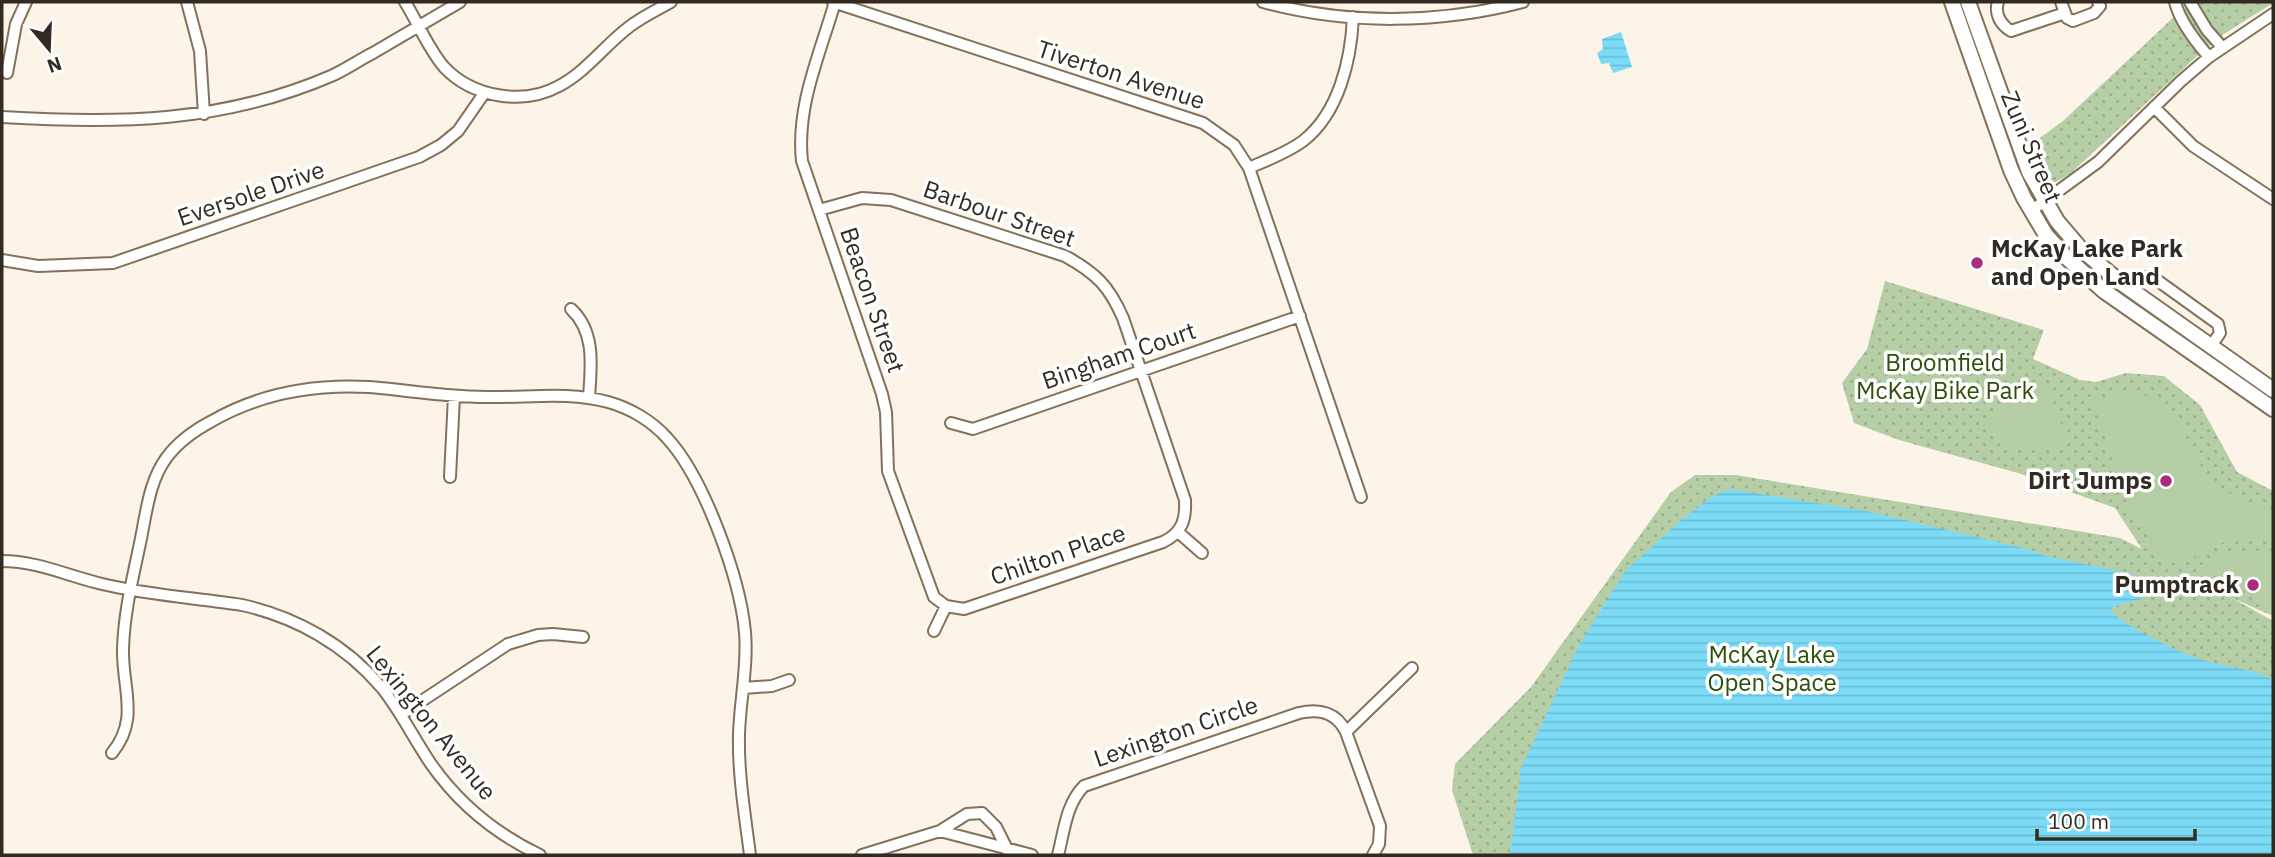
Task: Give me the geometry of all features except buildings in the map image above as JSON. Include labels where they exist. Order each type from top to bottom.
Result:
[{"type":"main road","name":"Zuni Street","points":[[1952,2],[2011,170],[2046,235],[2104,291],[2273,409]]},
{"type":"main road","name":"Zuni Street","points":[[1968,2],[2027,167],[2057,220],[2080,248],[2132,291],[2273,390]]},
{"type":"street","points":[[7,73],[16,24],[26,2]]},
{"type":"street","points":[[187,2],[200,51],[204,114]]},
{"type":"street","points":[[405,2],[444,67],[485,92],[520,96],[540,94],[559,86],[579,72],[631,25],[671,2]]},
{"type":"street","points":[[2,117],[137,120],[204,114],[246,106],[322,79],[460,2]]},
{"type":"street","name":"Tiverton Avenue","points":[[835,2],[1203,123],[1234,145],[1249,168],[1361,497]]},
{"type":"street","name":"Beacon Street","points":[[835,2],[804,107],[799,137],[802,161],[882,394],[887,422],[888,471],[930,591],[946,606]]},
{"type":"street","points":[[1264,2],[1353,17],[1427,17],[1471,13],[1523,2]]},
{"type":"street","points":[[1998,2],[1997,13],[2002,26],[2011,31],[2065,13]]},
{"type":"street","points":[[2061,2],[2067,18],[2073,21],[2094,13],[2100,6],[2098,2]]},
{"type":"street","points":[[2175,2],[2190,33],[2208,57]]},
{"type":"street","points":[[2190,2],[2207,30],[2222,47]]},
{"type":"street","points":[[2031,211],[2098,162],[2208,57],[2273,14]]},
{"type":"street","points":[[1249,168],[1304,140],[1318,126],[1338,93],[1348,66],[1353,17]]},
{"type":"street","name":"Eversole Drive","points":[[2,260],[38,267],[113,263],[191,237],[419,157],[441,145],[458,131],[485,92]]},
{"type":"street","points":[[2154,107],[2193,146],[2273,199]]},
{"type":"street","name":"Barbour Street","points":[[819,210],[862,198],[891,200],[1065,256],[1085,267],[1103,282],[1114,297],[1185,500],[1186,515],[1178,532]]},
{"type":"street","points":[[2132,291],[2142,277],[2154,278],[2218,324],[2220,333],[2211,345]]},
{"type":"street","points":[[571,309],[582,320],[587,331],[591,360],[589,397]]},
{"type":"street","name":"Bingham Court","points":[[951,423],[973,429],[1300,316]]},
{"type":"street","points":[[112,753],[124,736],[128,720],[123,651],[131,590],[155,479],[170,453],[203,426],[245,405],[278,394],[319,387],[369,387],[454,396],[589,397],[624,407],[652,425],[675,447],[693,474],[723,545],[741,604],[745,634],[739,772],[750,855]]},
{"type":"street","points":[[450,477],[454,396]]},
{"type":"street","points":[[1178,532],[1202,553]]},
{"type":"street","name":"Chilton Place","points":[[946,606],[964,609],[978,605],[1163,541],[1178,532]]},
{"type":"street","name":"Lexington Avenue","points":[[2,561],[35,564],[131,590],[242,605],[302,626],[338,646],[359,664],[402,714],[430,762],[471,810],[534,854]]},
{"type":"street","points":[[934,632],[946,606]]},
{"type":"street","points":[[402,714],[508,644],[538,635],[583,637]]},
{"type":"street","points":[[1373,855],[1380,839],[1380,826],[1346,732],[1412,668]]},
{"type":"street","points":[[743,688],[772,686],[789,680]]},
{"type":"street","name":"Lexington Circle","points":[[1058,855],[1074,798],[1091,783],[1307,711],[1329,713],[1338,719],[1346,732]]},
{"type":"street","points":[[862,855],[940,831],[967,814],[982,813],[996,828],[1008,850]]},
{"type":"street","points":[[940,831],[1032,855]]},
{"type":"green space","points":[[2194,2],[2273,3],[2224,34],[2196,57],[2070,174],[2054,183],[2044,178],[2033,143],[2063,121],[2176,15]]},
{"type":"green space","name":"McKay Lake Open Space","points":[[1885,281],[2044,330],[2033,359],[2080,380],[2096,382],[2126,373],[2164,376],[2200,405],[2237,472],[2273,491],[2273,616],[2232,598],[2273,621],[2273,855],[1473,855],[1452,790],[1455,764],[1531,687],[1671,492],[1695,475],[1736,475],[2120,538],[2142,549],[2115,508],[2018,473],[1899,440],[1854,423],[1842,383],[1867,349]]},
{"type":"green space","points":[[2033,383],[2041,383],[2049,389],[2065,432],[2062,444],[2054,448],[2001,443],[1996,440],[1991,429],[1991,420]]},
{"type":"green space","name":"Dirt Jumps","points":[[2129,392],[2161,403],[2171,413],[2201,467],[2217,485],[2240,499],[2273,511],[2273,537],[2252,537],[2225,542],[2182,562],[2166,561],[2159,556],[2144,527],[2138,525],[2131,513],[2093,402],[2113,393]]},
{"type":"green space","name":"Pumptrack","points":[[2273,551],[2273,608],[2222,578],[2205,572],[2211,557]]},
{"type":"water","points":[[1621,32],[1632,67],[1613,73],[1609,63],[1601,64],[1597,53],[1603,49],[1602,39]]},
{"type":"water","name":"McKay Lake Open Space","points":[[1729,489],[1866,511],[2023,548],[2046,556],[2132,574],[2143,598],[2113,607],[2110,610],[2116,616],[2152,638],[2191,656],[2273,680],[2273,855],[1510,855],[1521,768],[1579,645],[1626,570],[1680,521],[1711,497]]},
{"type":"place","name":"McKay Lake Park and Open Land","points":[[1977,263]]},
{"type":"place","name":"Dirt Jumps","points":[[2166,481]]},
{"type":"place","name":"Pumptrack","points":[[2253,585]]},
{"type":"park label","name":"Broomfield McKay Bike Park","points":[[1945,377]]}]
